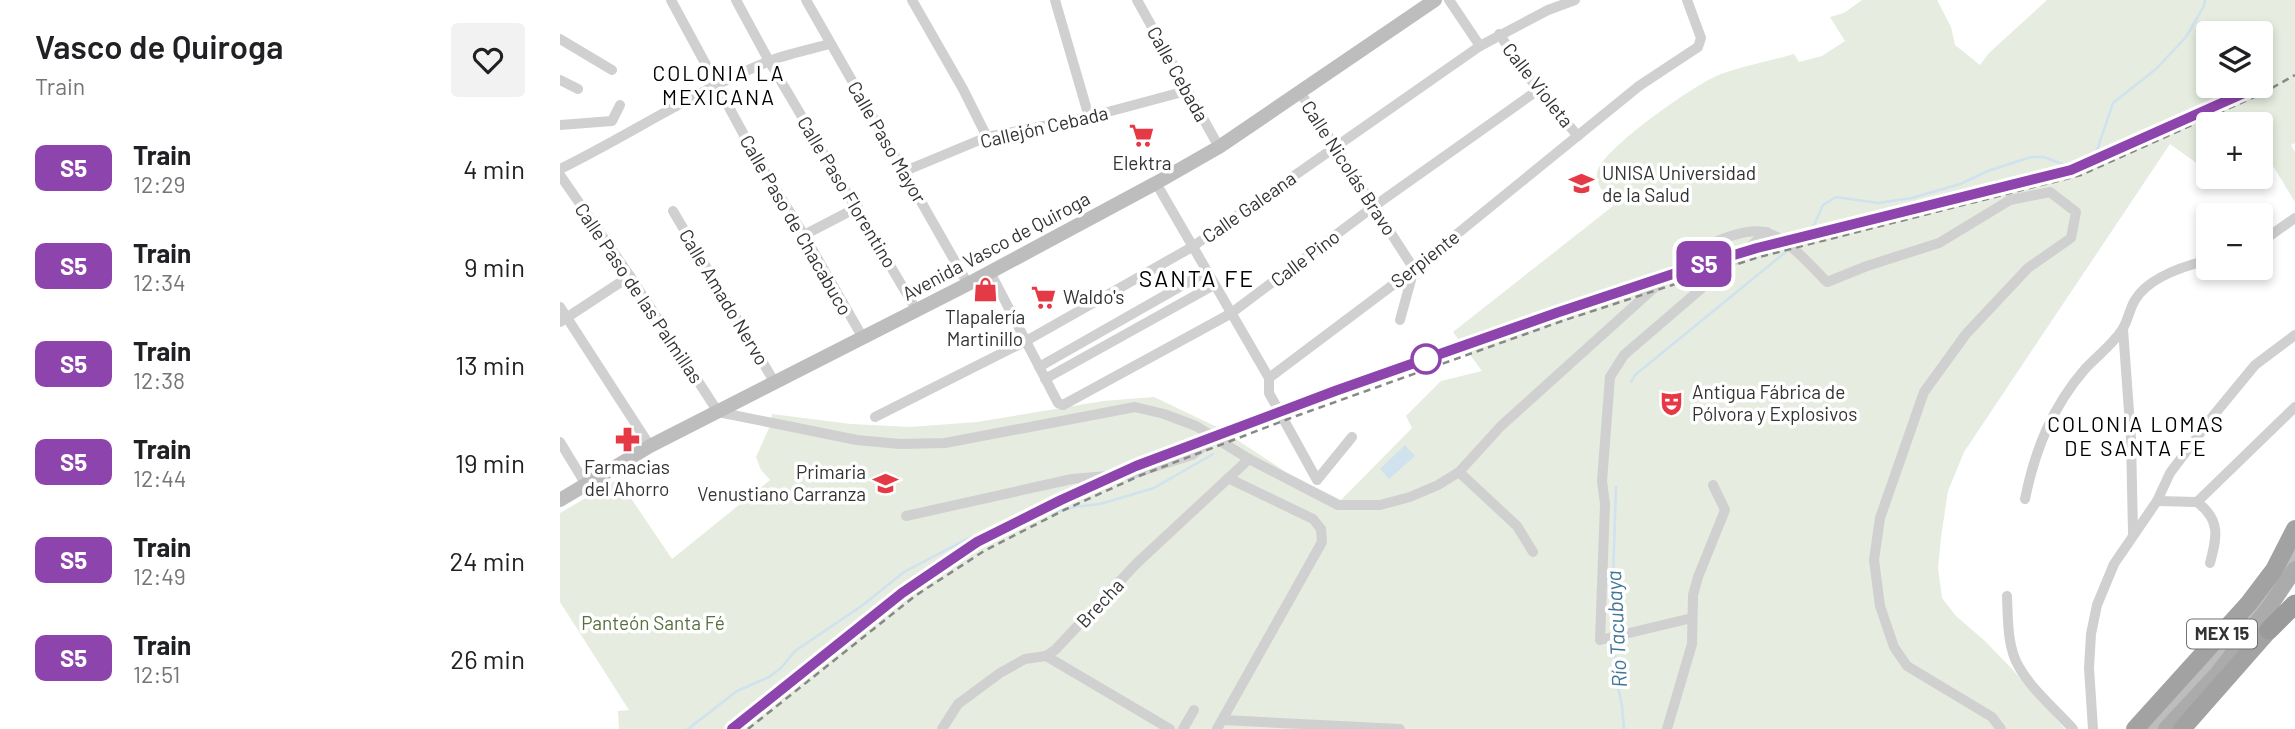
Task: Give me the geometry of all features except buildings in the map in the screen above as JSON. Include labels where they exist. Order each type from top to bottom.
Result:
[{"type":"highway","name":"MEX 15","points":[[2135,729],[2249,603],[2274,570],[2295,529]]},
{"type":"highway","points":[[2269,630],[2295,604]]},
{"type":"highway","name":"MEX 15","points":[[2182,729],[2269,630]]},
{"type":"main road","name":"Avenida Vasco de Quiroga","points":[[560,500],[650,446],[917,311],[1219,147],[1435,0]]},
{"type":"main road","points":[[2150,729],[2273,587],[2295,556]]},
{"type":"main road","points":[[2166,729],[2217,674],[2295,569]]},
{"type":"main road","name":"MEX 15","points":[[2269,630],[2295,595]]},
{"type":"street","name":"Calle Paso de Chacabuco","points":[[671,0],[757,159],[863,338]]},
{"type":"street","name":"Calle Paso Florentino","points":[[736,0],[769,61],[858,207],[917,311]]},
{"type":"street","name":"Calle Paso Mayor","points":[[806,0],[968,284]]},
{"type":"street","points":[[912,0],[987,137]]},
{"type":"street","points":[[1055,0],[1089,117]]},
{"type":"street","name":"Calle Violeta","points":[[1449,0],[1480,46]]},
{"type":"street","name":"Calle Galeana","points":[[875,417],[1026,341],[1192,247],[1480,46],[1548,10],[1575,0]]},
{"type":"street","name":"Serpiente","points":[[1269,378],[1414,269],[1639,86],[1698,47],[1700,38],[1686,0]]},
{"type":"street","name":"Calle Cebada","points":[[1140,2],[1186,91],[1219,147]]},
{"type":"street","name":"Calle Violeta","points":[[1499,34],[1538,90],[1578,136]]},
{"type":"street","points":[[560,39],[612,70]]},
{"type":"street","points":[[560,169],[716,85],[769,61],[829,44]]},
{"type":"street","points":[[560,80],[578,89]]},
{"type":"street","name":"Calle Pino","points":[[1045,379],[1060,405],[1230,314],[1373,207],[1538,90]]},
{"type":"street","name":"Callejón Cebada","points":[[905,171],[987,137],[1089,117],[1186,91]]},
{"type":"street","name":"Calle Nicolás Bravo","points":[[1300,92],[1414,269]]},
{"type":"street","points":[[560,125],[612,121],[620,105]]},
{"type":"street","name":"Calle Paso de las Palmillas","points":[[560,175],[630,276],[718,412]]},
{"type":"street","points":[[1156,183],[1269,378],[1269,393],[1317,480],[1352,437]]},
{"type":"street","points":[[718,412],[857,440],[934,443],[995,435],[1135,407],[1196,426],[1249,459],[1338,505],[1380,505],[1410,497],[1459,472],[1501,426],[1695,251],[1736,234],[1767,232],[1800,255],[1826,282],[1939,243],[2010,200],[2050,192],[2076,212],[2070,238],[2028,268],[1966,334],[1924,392],[1880,518],[1874,560],[1880,606],[1894,647],[1907,666],[1992,717],[2001,729]]},
{"type":"street","points":[[804,235],[858,207]]},
{"type":"street","name":"Calle Amado Nervo","points":[[673,211],[775,383]]},
{"type":"street","points":[[2273,234],[2293,221]]},
{"type":"street","points":[[1692,618],[1600,640],[1605,504],[1602,481],[1609,377],[1624,355],[1767,232]]},
{"type":"street","points":[[2025,499],[2043,434],[2057,408],[2084,371],[2123,330],[2135,299],[2147,286],[2196,263]]},
{"type":"street","points":[[1400,320],[1414,269]]},
{"type":"street","points":[[990,272],[1045,379],[1214,285]]},
{"type":"street","points":[[1039,367],[1206,272]]},
{"type":"street","points":[[564,320],[630,276]]},
{"type":"street","points":[[560,307],[564,320],[650,446]]},
{"type":"street","points":[[1112,326],[1119,338]]},
{"type":"street","points":[[2123,330],[2131,439],[2133,533]]},
{"type":"street","points":[[2093,729],[2089,668],[2097,605],[2114,564],[2157,501],[2170,473],[2230,396],[2255,365],[2295,335]]},
{"type":"street","points":[[2197,502],[2295,407]]},
{"type":"street","points":[[906,516],[1072,479],[1132,474],[1192,455],[1213,438]]},
{"type":"street","points":[[560,442],[585,483]]},
{"type":"street","name":"Brecha","points":[[942,729],[958,705],[1000,673],[1025,659],[1046,656],[1072,633],[1137,563],[1249,459]]},
{"type":"street","points":[[1459,472],[1517,526],[1533,552]]},
{"type":"street","points":[[1228,478],[1313,519],[1321,529],[1322,542],[1220,724],[1400,729]]},
{"type":"street","points":[[1667,729],[1692,644],[1692,618],[1698,577],[1725,510],[1713,485]]},
{"type":"street","points":[[2157,501],[2197,502],[2208,510],[2214,521],[2217,540],[2210,563]]},
{"type":"street","points":[[2007,596],[2010,640],[2017,665],[2073,729]]},
{"type":"street","points":[[1046,656],[1170,729]]},
{"type":"street","points":[[1183,729],[1194,710]]},
{"type":"green space","name":"Panteón Santa Fé","points":[[1862,0],[1937,0],[1951,27],[1955,45],[1980,65],[1989,53],[2047,0],[2295,0],[2295,143],[2291,145],[2295,152],[2295,202],[2273,166],[2273,112],[2196,112],[2196,163],[2170,144],[1964,452],[1948,491],[1938,568],[1942,598],[1956,616],[2011,668],[2065,729],[619,729],[618,711],[629,710],[560,602],[560,513],[618,479],[672,559],[770,480],[761,470],[756,457],[770,426],[772,414],[851,424],[910,427],[977,422],[1103,401],[1154,397],[1219,428],[1286,472],[1341,500],[1412,428],[1406,416],[1441,381],[1482,371],[1453,332],[1613,206],[1600,186],[1597,173],[1602,162],[1614,149],[1672,103],[1721,74],[1794,54],[1799,62],[1822,56],[1845,41],[1830,17],[1844,13]]},
{"type":"water","points":[[1405,445],[1415,456],[1389,479],[1380,469]]},
{"type":"waterway","name":"Río Tacubaya","points":[[1793,246],[1814,225],[1823,205],[1836,197],[1878,203],[1912,198],[1960,184],[1988,171],[2031,157],[2044,157],[2075,169],[2083,168],[2093,162],[2113,103],[2156,69],[2186,37],[2205,0]]},
{"type":"waterway","name":"Río Tacubaya","points":[[1631,382],[1635,375],[1788,250]]},
{"type":"waterway","points":[[688,729],[737,691],[769,677],[781,668],[795,651],[863,605],[904,572],[965,540],[1001,526],[1075,507],[1100,504],[1154,488],[1213,454]]},
{"type":"waterway","name":"Río Tacubaya","points":[[1614,634],[1612,611],[1616,487]]},
{"type":"waterway","name":"Río Tacubaya","points":[[1614,641],[1624,729]]},
{"type":"railway","points":[[748,729],[915,596],[984,551],[1139,476],[1296,416],[1562,321],[1759,257],[2081,175],[2263,93],[2295,75]]},
{"type":"railway","points":[[820,659],[902,593],[977,542],[1052,504]]},
{"type":"railway","points":[[732,729],[754,712]]},
{"type":"train","name":"S5","points":[[732,729],[902,593],[977,542],[1136,466],[1335,391],[1691,268],[1757,248],[2071,170],[2233,98]]},
{"type":"place","name":"Elektra","points":[[1142,135]]},
{"type":"place","name":"UNISA Universidad de la Salud","points":[[1582,184]]},
{"type":"place","name":"Tlapalería Martinillo","points":[[985,289]]},
{"type":"place","name":"Waldo's","points":[[1043,297]]},
{"type":"place","name":"Antigua Fábrica de Pólvora y Explosivos","points":[[1672,403]]},
{"type":"place","name":"Farmacias del Ahorro","points":[[627,439]]},
{"type":"place","name":"Primaria Venustiano Carranza","points":[[886,483]]},
{"type":"district","name":"COLONIA LA MEXICANA","points":[[719,86]]},
{"type":"district","name":"SANTA FE","points":[[1197,279]]},
{"type":"district","name":"COLONIA LOMAS DE SANTA FE","points":[[2136,437]]}]
